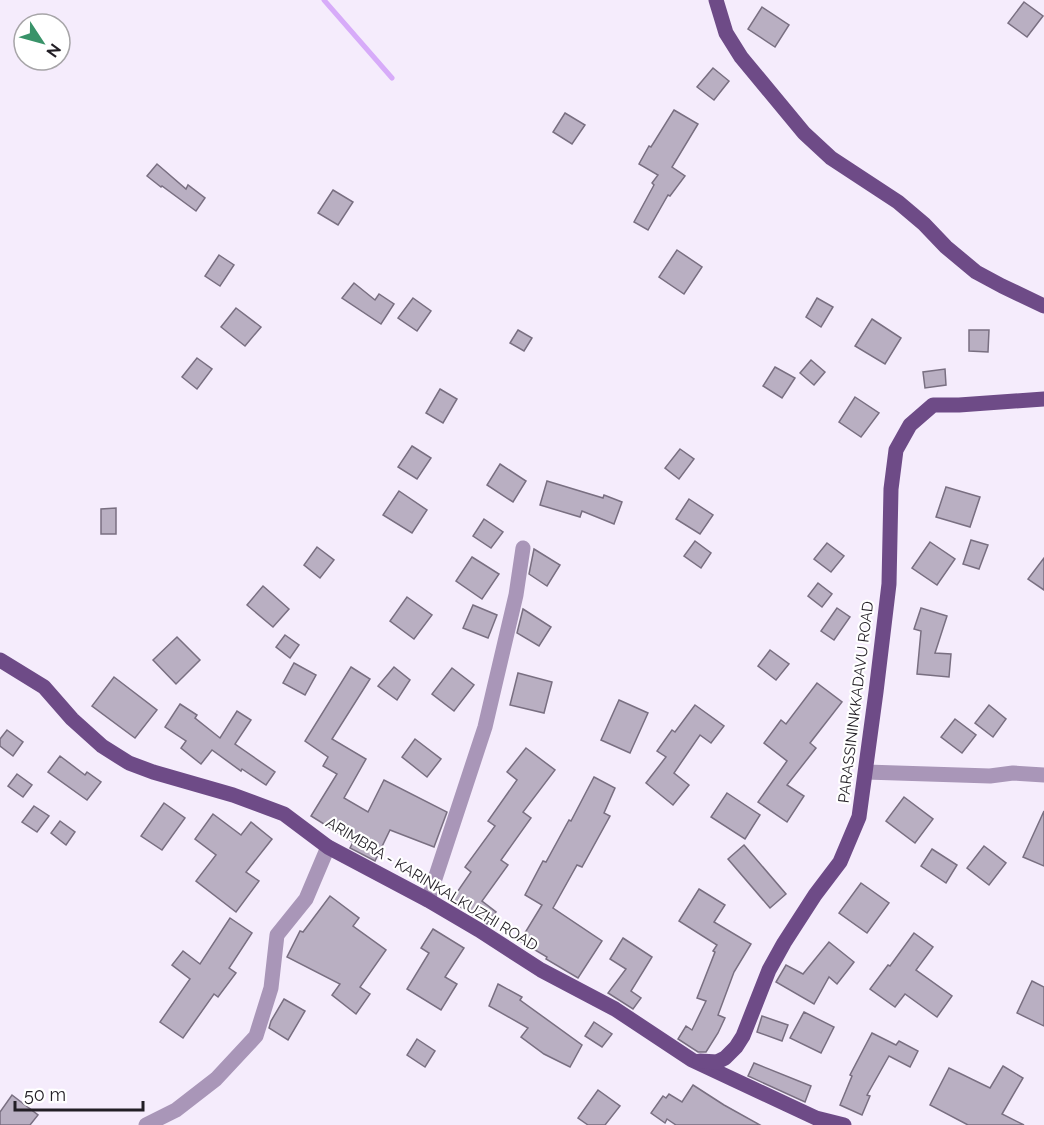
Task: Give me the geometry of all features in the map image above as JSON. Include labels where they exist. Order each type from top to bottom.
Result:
[{"type":"main road","points":[[716,0],[726,33],[741,57],[804,133],[831,158],[898,202],[976,272],[1044,306]]},
{"type":"main road","name":"PARASSININKKADAVU ROAD","points":[[692,1060],[717,1062],[725,1058],[736,1047],[746,1029],[769,970],[815,895],[840,862],[859,817],[889,584],[891,489],[896,450],[910,424],[933,405],[1044,399]]},
{"type":"main road","name":"ARIMBRA - KARINKALKUZHI ROAD","points":[[0,660],[44,687],[72,719],[102,746],[129,763],[233,795],[284,814],[328,847],[428,900],[541,970],[615,1009],[692,1060],[816,1118],[844,1125]]},
{"type":"street","points":[[428,900],[485,728],[516,595],[523,548]]},
{"type":"street","points":[[866,772],[990,776],[1013,773],[1044,775]]},
{"type":"street","points":[[146,1125],[176,1110],[216,1079],[256,1036],[271,988],[277,935],[306,899],[328,847]]},
{"type":"building","points":[[1024,2],[1043,16],[1027,37],[1008,23]]},
{"type":"building","points":[[762,7],[789,25],[775,47],[748,29]]},
{"type":"building","points":[[713,68],[729,81],[714,100],[697,87]]},
{"type":"building","points":[[674,110],[698,124],[672,167],[685,176],[670,196],[668,195],[648,230],[634,222],[658,175],[639,164]]},
{"type":"building","points":[[565,113],[585,125],[572,144],[553,132]]},
{"type":"building","points":[[157,164],[186,189],[188,185],[205,198],[196,211],[147,176]]},
{"type":"building","points":[[333,190],[353,202],[338,225],[318,213]]},
{"type":"building","points":[[677,250],[702,267],[684,294],[659,277]]},
{"type":"building","points":[[219,255],[234,265],[220,286],[205,276]]},
{"type":"building","points":[[354,283],[375,300],[379,294],[394,304],[381,324],[342,298]]},
{"type":"building","points":[[413,298],[431,311],[417,331],[398,318]]},
{"type":"building","points":[[817,298],[833,307],[821,327],[806,317]]},
{"type":"building","points":[[236,308],[261,327],[245,346],[221,327]]},
{"type":"building","points":[[872,319],[901,338],[885,364],[855,346]]},
{"type":"building","points":[[518,330],[532,338],[524,351],[510,343]]},
{"type":"building","points":[[969,330],[989,330],[988,352],[969,351]]},
{"type":"building","points":[[197,358],[212,369],[197,389],[182,377]]},
{"type":"building","points":[[811,360],[825,372],[814,385],[800,373]]},
{"type":"building","points":[[775,367],[795,378],[782,398],[763,386]]},
{"type":"building","points":[[945,369],[946,385],[925,388],[923,372]]},
{"type":"building","points":[[440,389],[457,399],[443,423],[426,413]]},
{"type":"building","points":[[855,397],[879,413],[861,437],[839,422]]},
{"type":"building","points":[[412,446],[431,458],[417,479],[398,467]]},
{"type":"building","points":[[680,449],[694,459],[679,479],[665,468]]},
{"type":"building","points":[[500,464],[526,481],[513,502],[487,485]]},
{"type":"building","points":[[547,481],[603,498],[604,495],[622,502],[614,524],[582,511],[580,517],[540,505]]},
{"type":"building","points":[[946,487],[980,497],[970,527],[936,517]]},
{"type":"building","points":[[399,491],[427,510],[412,533],[383,515]]},
{"type":"building","points":[[689,499],[713,515],[700,534],[676,519]]},
{"type":"building","points":[[116,508],[116,534],[101,534],[101,509]]},
{"type":"building","points":[[484,519],[503,532],[491,548],[473,536]]},
{"type":"building","points":[[971,540],[988,545],[979,569],[963,564]]},
{"type":"building","points":[[695,541],[711,553],[701,568],[684,556]]},
{"type":"building","points":[[930,542],[955,559],[937,585],[912,568]]},
{"type":"building","points":[[827,543],[844,556],[831,572],[814,559]]},
{"type":"building","points":[[317,547],[334,560],[320,578],[304,565]]},
{"type":"building","points":[[534,549],[560,565],[547,586],[529,574]]},
{"type":"building","points":[[472,557],[499,574],[482,599],[456,581]]},
{"type":"building","points":[[1044,558],[1044,590],[1028,579]]},
{"type":"building","points":[[818,583],[832,594],[822,607],[808,596]]},
{"type":"building","points":[[263,586],[289,609],[273,627],[247,605]]},
{"type":"building","points":[[407,597],[432,615],[414,639],[390,621]]},
{"type":"building","points":[[473,605],[497,615],[488,638],[463,628]]},
{"type":"building","points":[[837,608],[850,617],[834,640],[821,631]]},
{"type":"building","points":[[921,608],[947,616],[935,653],[951,654],[949,677],[917,674],[921,631],[914,629]]},
{"type":"building","points":[[523,609],[551,627],[539,646],[517,633]]},
{"type":"building","points":[[285,635],[299,645],[290,658],[276,647]]},
{"type":"building","points":[[177,637],[200,660],[176,684],[153,660]]},
{"type":"building","points":[[770,650],[789,664],[776,680],[758,666]]},
{"type":"building","points":[[294,663],[316,675],[305,695],[283,683]]},
{"type":"building","points":[[351,667],[370,679],[332,739],[366,759],[344,798],[368,812],[384,780],[447,812],[434,847],[390,830],[375,861],[350,848],[353,842],[311,816],[337,774],[323,766],[328,757],[305,741]]},
{"type":"building","points":[[394,667],[410,680],[397,700],[378,686]]},
{"type":"building","points":[[452,668],[474,685],[454,711],[432,694]]},
{"type":"building","points":[[518,673],[552,682],[544,713],[510,705]]},
{"type":"building","points":[[114,677],[157,710],[135,738],[92,706]]},
{"type":"building","points":[[817,683],[842,702],[810,743],[816,748],[787,785],[804,796],[787,822],[758,802],[787,761],[764,743],[781,720],[786,724]]},
{"type":"building","points":[[619,700],[648,713],[630,753],[601,740]]},
{"type":"building","points":[[180,704],[197,715],[195,718],[220,738],[237,711],[251,720],[235,744],[275,772],[266,785],[242,769],[241,771],[212,750],[201,764],[181,748],[186,741],[165,727]]},
{"type":"building","points":[[695,705],[724,726],[711,743],[700,735],[674,773],[689,785],[673,805],[646,783],[666,757],[657,751],[672,730],[675,732]]},
{"type":"building","points":[[989,705],[1006,719],[993,737],[975,723]]},
{"type":"building","points":[[955,719],[976,735],[962,753],[941,737]]},
{"type":"building","points":[[7,730],[23,742],[13,756],[0,746],[0,739]]},
{"type":"building","points":[[415,739],[441,759],[427,777],[402,757]]},
{"type":"building","points":[[526,748],[555,770],[523,812],[531,818],[501,860],[508,865],[482,901],[496,912],[487,924],[451,901],[471,872],[465,867],[495,826],[488,821],[517,780],[507,772]]},
{"type":"building","points":[[60,756],[85,775],[87,772],[101,782],[87,800],[48,772]]},
{"type":"building","points":[[17,774],[32,785],[23,797],[8,786]]},
{"type":"building","points":[[594,777],[615,788],[604,813],[610,816],[582,867],[577,865],[553,908],[602,941],[578,978],[520,941],[542,905],[525,895],[543,861],[546,862],[569,820],[571,821]]},
{"type":"building","points":[[727,793],[760,815],[745,839],[711,817]]},
{"type":"building","points":[[904,797],[933,819],[915,843],[886,821]]},
{"type":"building","points":[[164,803],[185,818],[162,850],[141,836]]},
{"type":"building","points":[[34,806],[49,816],[37,832],[22,822]]},
{"type":"building","points":[[1044,811],[1044,866],[1023,857]]},
{"type":"building","points":[[213,814],[241,835],[251,822],[272,839],[246,872],[259,881],[236,912],[196,881],[216,855],[195,839]]},
{"type":"building","points":[[60,821],[75,832],[66,845],[51,833]]},
{"type":"building","points":[[744,845],[786,894],[770,908],[728,859]]},
{"type":"building","points":[[984,846],[1006,863],[989,885],[967,868]]},
{"type":"building","points":[[932,849],[957,865],[946,883],[921,866]]},
{"type":"building","points":[[861,883],[889,903],[867,933],[839,913]]},
{"type":"building","points":[[699,889],[725,905],[714,922],[751,944],[734,972],[718,1015],[725,1018],[706,1052],[698,1052],[678,1039],[686,1026],[692,1030],[706,1001],[697,998],[717,945],[679,921]]},
{"type":"building","points":[[330,896],[359,918],[353,926],[386,950],[360,987],[370,994],[356,1014],[332,995],[340,984],[287,957],[300,931],[303,932]]},
{"type":"building","points":[[230,918],[252,933],[229,968],[236,973],[218,997],[214,994],[183,1038],[160,1022],[190,979],[172,965],[183,951],[200,964]]},
{"type":"building","points":[[433,929],[464,948],[445,977],[457,984],[441,1010],[407,989],[429,953],[421,948]]},
{"type":"building","points":[[914,933],[933,947],[916,970],[952,996],[937,1017],[905,994],[895,1007],[870,989]]},
{"type":"building","points":[[623,938],[652,957],[631,991],[641,998],[633,1009],[608,993],[626,969],[610,959]]},
{"type":"building","points":[[829,942],[854,962],[837,984],[829,977],[814,1004],[776,982],[786,965],[803,974]]},
{"type":"building","points":[[1032,981],[1044,987],[1044,1026],[1017,1013]]},
{"type":"building","points":[[498,984],[522,997],[520,1000],[582,1045],[570,1067],[544,1054],[521,1037],[528,1028],[489,1006]]},
{"type":"building","points":[[284,999],[305,1011],[288,1040],[269,1028]]},
{"type":"building","points":[[804,1012],[834,1027],[821,1053],[790,1038]]},
{"type":"building","points":[[762,1016],[788,1025],[782,1041],[757,1032]]},
{"type":"building","points":[[594,1022],[612,1034],[602,1047],[585,1036]]},
{"type":"building","points":[[872,1033],[896,1045],[899,1041],[918,1051],[910,1067],[889,1056],[867,1095],[870,1096],[862,1115],[840,1105],[852,1076],[850,1075]]},
{"type":"building","points":[[417,1039],[435,1051],[425,1067],[407,1055]]},
{"type":"building","points":[[754,1063],[811,1086],[805,1102],[748,1076]]},
{"type":"building","points":[[1003,1066],[1023,1078],[1002,1114],[1024,1125],[968,1125],[930,1105],[949,1068],[990,1088]]},
{"type":"building","points":[[693,1085],[760,1125],[676,1125],[667,1119],[665,1123],[651,1113],[663,1096],[666,1098],[669,1094],[682,1102]]},
{"type":"building","points":[[598,1090],[620,1106],[605,1125],[588,1125],[578,1118]]},
{"type":"building","points":[[12,1095],[38,1115],[30,1125],[0,1125],[0,1112]]},
{"type":"waterway","points":[[324,0],[392,78]]}]
